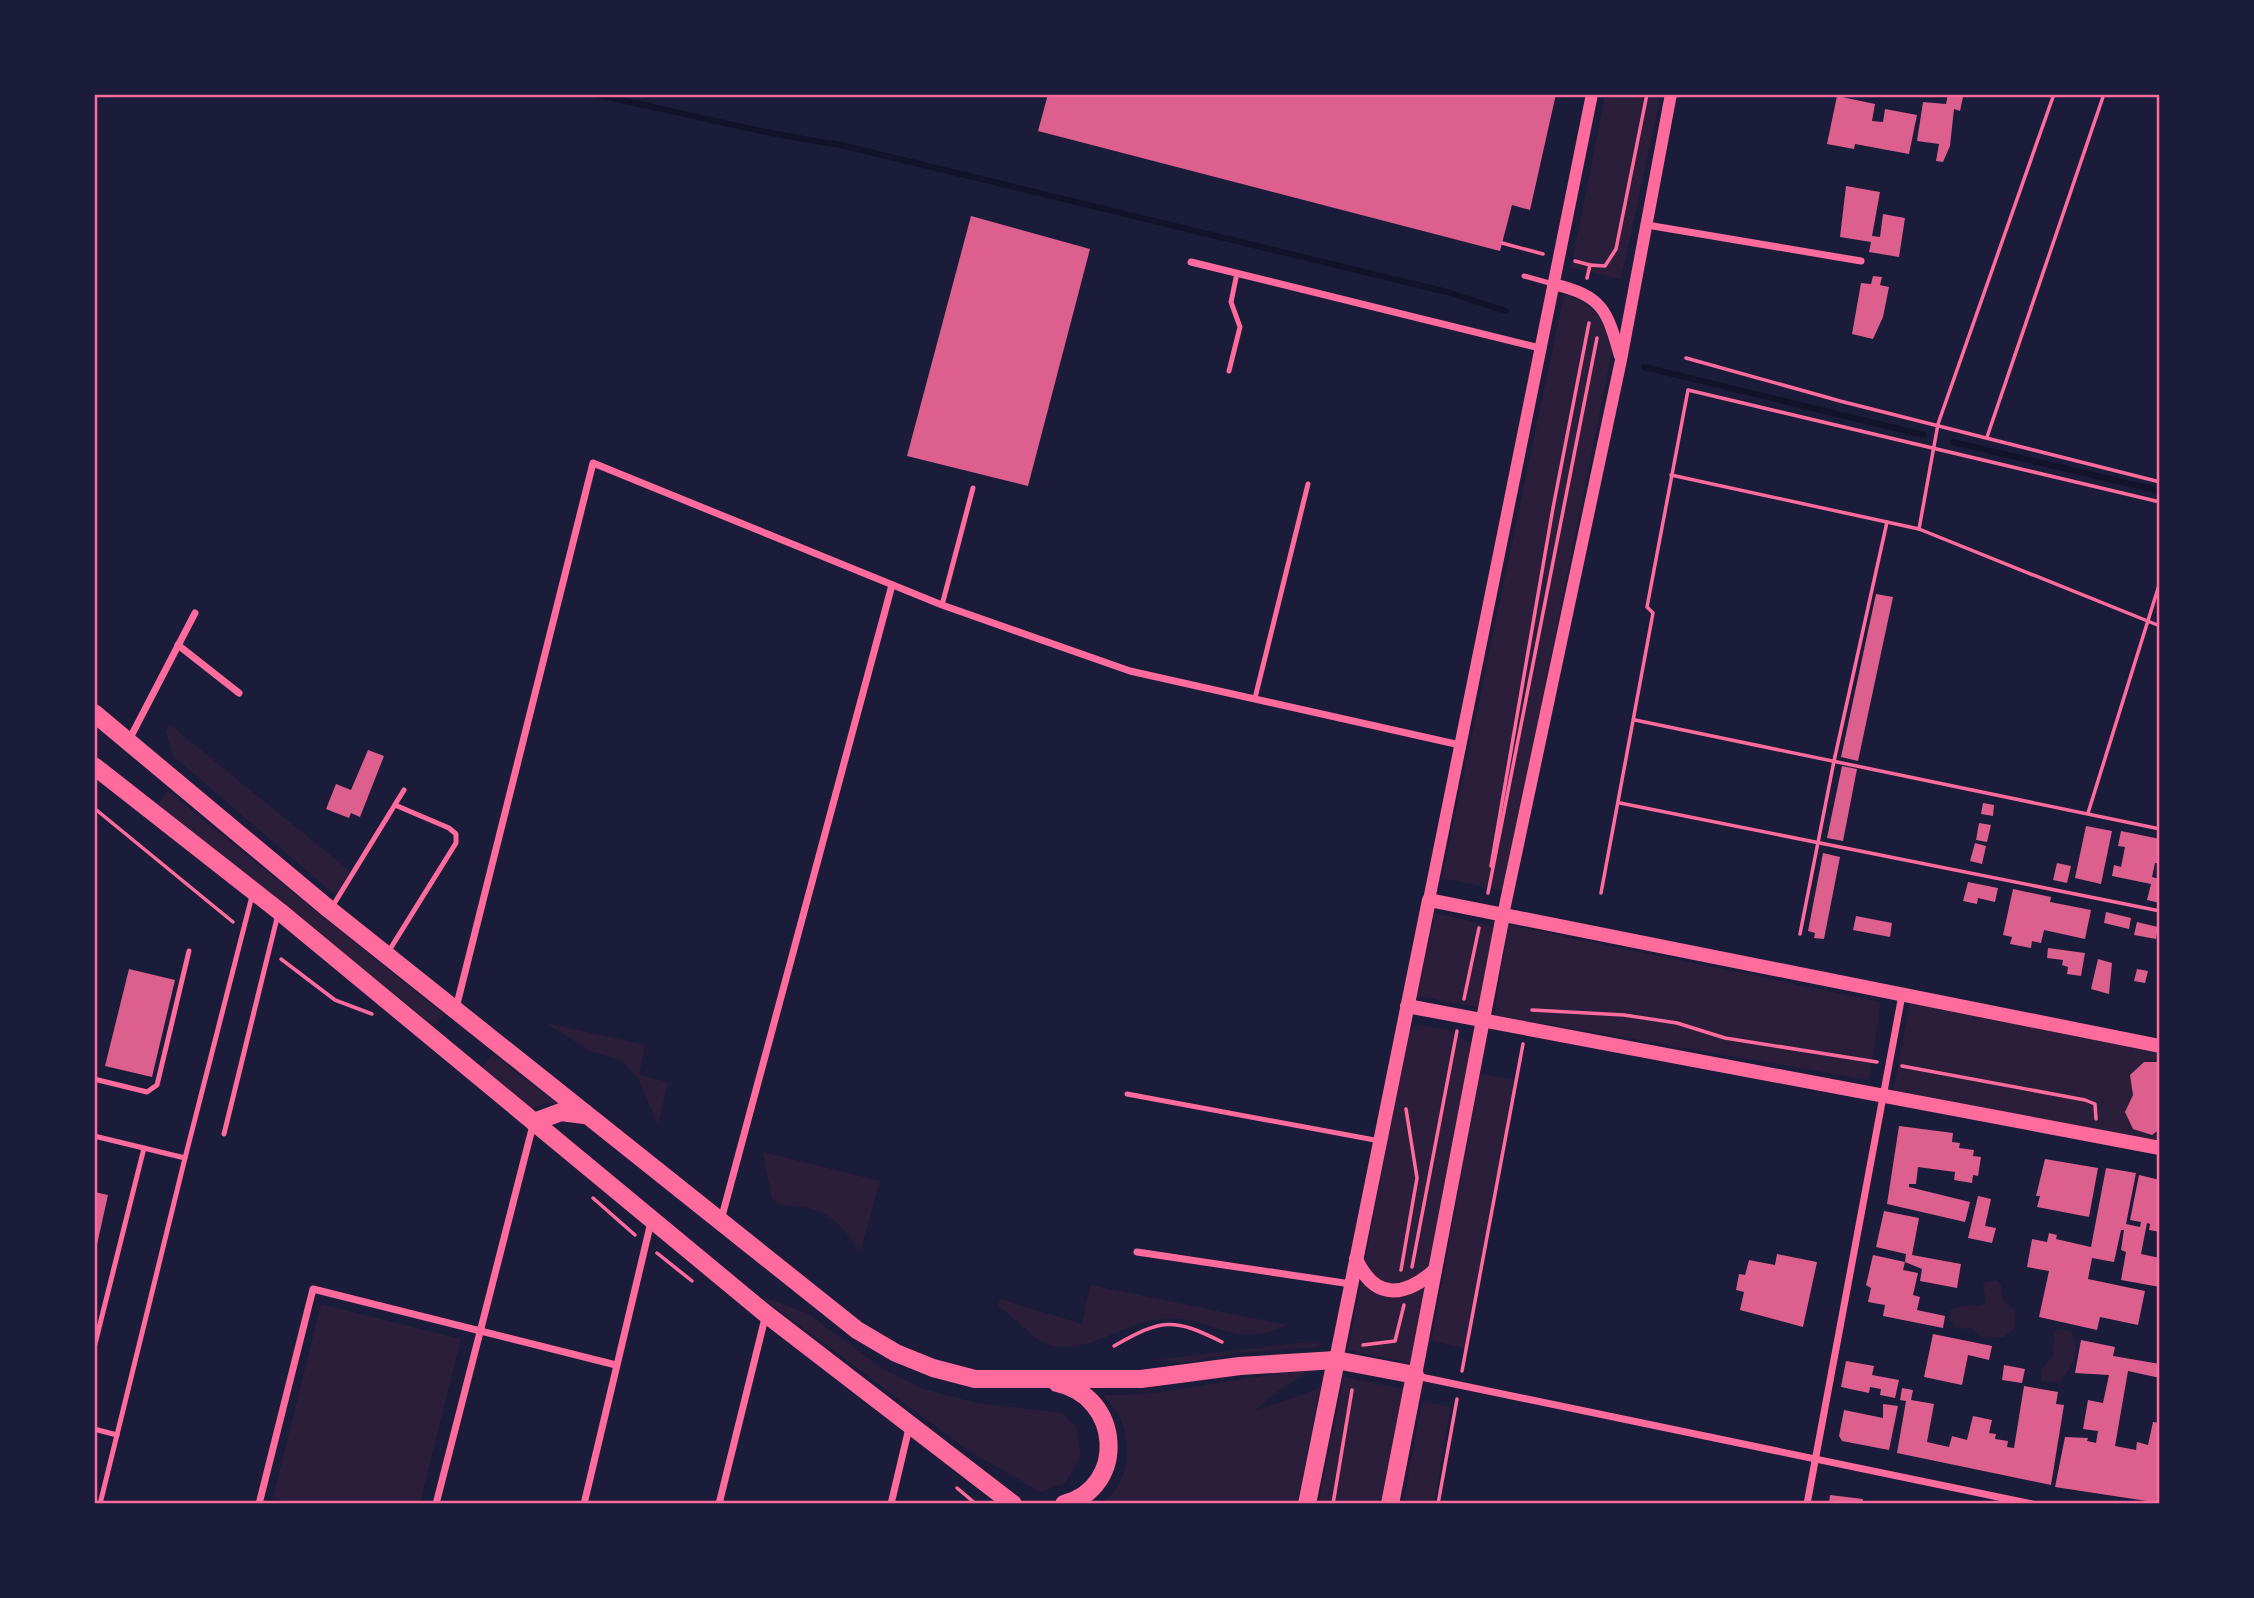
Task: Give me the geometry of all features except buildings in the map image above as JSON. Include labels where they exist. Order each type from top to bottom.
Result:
[{"type":"main road","points":[[94,713],[386,956],[719,1224],[857,1330],[896,1353],[933,1368],[975,1379],[1141,1379],[1240,1366],[1336,1360],[1415,1375]]},
{"type":"main road","points":[[94,766],[279,911],[766,1314],[909,1427],[1009,1501],[1027,1503]]},
{"type":"main road","points":[[1307,1503],[1429,900],[2160,1046]]},
{"type":"main road","points":[[1390,1503],[1503,915]]},
{"type":"main road","points":[[1407,1006],[2160,1147]]},
{"type":"main road","points":[[534,1122],[561,1112],[584,1115]]},
{"type":"main road","points":[[1356,1259],[1363,1273],[1375,1285],[1402,1291],[1435,1270]]},
{"type":"main road","points":[[1045,1381],[1067,1385],[1089,1400],[1103,1415],[1108,1428],[1108,1458],[1103,1471],[1088,1491],[1065,1503]]},
{"type":"street","points":[[1429,900],[1592,94]]},
{"type":"street","points":[[1503,915],[1621,360],[1671,94]]},
{"type":"street","points":[[1647,225],[1861,261]]},
{"type":"street","points":[[1191,262],[1541,348]]},
{"type":"street","points":[[1553,284],[1585,293],[1597,301],[1609,318],[1621,360]]},
{"type":"street","points":[[455,1011],[593,463],[942,605],[1130,671],[1460,745]]},
{"type":"street","points":[[719,1224],[892,585]]},
{"type":"street","points":[[128,742],[195,612]]},
{"type":"street","points":[[178,645],[239,693]]},
{"type":"street","points":[[1807,1503],[1902,994]]},
{"type":"street","points":[[436,1503],[534,1122]]},
{"type":"street","points":[[584,1503],[652,1218]]},
{"type":"street","points":[[1138,1252],[1351,1284]]},
{"type":"street","points":[[259,1503],[313,1289],[617,1365]]},
{"type":"street","points":[[719,1503],[766,1314]]},
{"type":"street","points":[[1415,1375],[2032,1503]]},
{"type":"street","points":[[891,1503],[909,1427]]},
{"type":"lane","points":[[1229,371],[1240,327],[1231,302],[1237,273]]},
{"type":"lane","points":[[1524,276],[1553,284]]},
{"type":"lane","points":[[1255,698],[1308,484]]},
{"type":"lane","points":[[942,605],[973,488]]},
{"type":"lane","points":[[330,910],[404,790]]},
{"type":"lane","points":[[386,956],[456,843],[456,834],[449,828],[395,805]]},
{"type":"lane","points":[[100,1503],[253,891]]},
{"type":"lane","points":[[224,1134],[279,911]]},
{"type":"lane","points":[[94,1079],[147,1092],[158,1085],[189,951]]},
{"type":"lane","points":[[1127,1094],[1380,1141]]},
{"type":"lane","points":[[94,1136],[185,1158]]},
{"type":"lane","points":[[94,1348],[144,1148]]},
{"type":"lane","points":[[94,1429],[117,1435]]},
{"type":"path","points":[[1597,336],[1489,889],[1512,737],[1591,310],[1585,293],[1590,265],[1605,266],[1616,249],[1647,94]]},
{"type":"path","points":[[1919,529],[1936,450],[1938,424],[2054,94]]},
{"type":"path","points":[[1987,437],[2104,94]]},
{"type":"path","points":[[1502,243],[1523,249]]},
{"type":"path","points":[[1686,358],[1840,401],[2160,482]]},
{"type":"path","points":[[1601,893],[1635,720],[1653,613],[1647,607],[1688,390],[2160,502]]},
{"type":"path","points":[[1671,475],[1919,529],[2160,626]]},
{"type":"path","points":[[1800,934],[1834,761],[1887,521]]},
{"type":"path","points":[[2088,813],[2160,582]]},
{"type":"path","points":[[1635,720],[2160,829]]},
{"type":"path","points":[[1620,803],[2160,911]]},
{"type":"path","points":[[1465,927],[1479,930],[1464,998],[1486,1003]]},
{"type":"path","points":[[1521,1008],[1624,1015],[1677,1023],[1725,1038],[1888,1064],[2080,1100]]},
{"type":"path","points":[[1402,1291],[1458,1028]]},
{"type":"path","points":[[1438,1503],[1526,1029]]},
{"type":"path","points":[[1333,1503],[1355,1364],[1363,1345],[1395,1341],[1417,1178],[1406,1109],[1409,1096]]},
{"type":"path","points":[[1114,1346],[1150,1325],[1173,1323],[1193,1327],[1222,1342]]},
{"type":"shaded area","points":[[1605,95],[1661,95],[1621,279],[1571,268]]},
{"type":"shaded area","points":[[1564,294],[1590,307],[1602,319],[1613,346],[1504,891],[1442,878]]},
{"type":"shaded area","points":[[169,724],[350,871],[335,895],[173,756],[166,732]]},
{"type":"shaded area","points":[[168,791],[444,1015],[434,1026],[158,804]]},
{"type":"shaded area","points":[[1435,913],[1497,927],[1481,1008],[1417,996]]},
{"type":"shaded area","points":[[1509,925],[1881,1002],[1869,1080],[1494,1015]]},
{"type":"shaded area","points":[[1910,998],[2159,1052],[2159,1145],[1893,1094]]},
{"type":"shaded area","points":[[546,1023],[645,1045],[639,1075],[668,1082],[658,1125],[638,1078],[621,1060],[590,1051]]},
{"type":"shaded area","points":[[1417,1025],[1448,1030],[1474,1045],[1410,1363],[1348,1350],[1409,1032]]},
{"type":"shaded area","points":[[493,1054],[557,1104],[544,1103],[531,1110],[480,1068]]},
{"type":"shaded area","points":[[1480,1074],[1515,1080],[1465,1348],[1431,1341]]},
{"type":"shaded area","points":[[763,1152],[880,1181],[860,1253],[847,1233],[829,1217],[804,1207],[782,1205],[772,1199]]},
{"type":"shaded area","points":[[1996,1280],[2001,1284],[2003,1301],[2016,1311],[2014,1329],[2004,1337],[1982,1338],[1972,1328],[1957,1329],[1950,1321],[1950,1311],[1986,1303],[1983,1283]]},
{"type":"shaded area","points":[[1090,1285],[1287,1325],[1251,1335],[1237,1334],[1180,1319],[1162,1319],[1147,1321],[1079,1346],[1064,1347],[1043,1343],[998,1306],[1000,1299],[1082,1324]]},
{"type":"shaded area","points":[[760,1296],[807,1313],[883,1369],[924,1389],[977,1403],[1062,1413],[1076,1427],[1081,1456],[1065,1483],[1040,1492],[966,1449]]},
{"type":"shaded area","points":[[321,1304],[461,1339],[420,1503],[293,1504],[273,1498]]},
{"type":"shaded area","points":[[2058,1329],[2071,1331],[2075,1345],[2074,1358],[2059,1383],[2041,1381],[2041,1370],[2053,1356],[2054,1332]]},
{"type":"shaded area","points":[[1308,1342],[1323,1343],[1317,1347],[1234,1353],[1183,1363],[1152,1360]]},
{"type":"shaded area","points":[[1308,1371],[1270,1397],[1255,1411],[1320,1388],[1297,1503],[1099,1503],[1117,1488],[1127,1453],[1120,1417],[1103,1395],[1154,1393]]},
{"type":"shaded area","points":[[1344,1377],[1405,1389],[1382,1503],[1318,1504]]},
{"type":"shaded area","points":[[1422,1402],[1451,1407],[1434,1503],[1403,1503]]},
{"type":"waterway","points":[[593,94],[841,145],[1447,292],[1506,311]]},
{"type":"waterway","points":[[1644,367],[1924,435]]},
{"type":"waterway","points":[[1953,442],[2160,491]]}]
